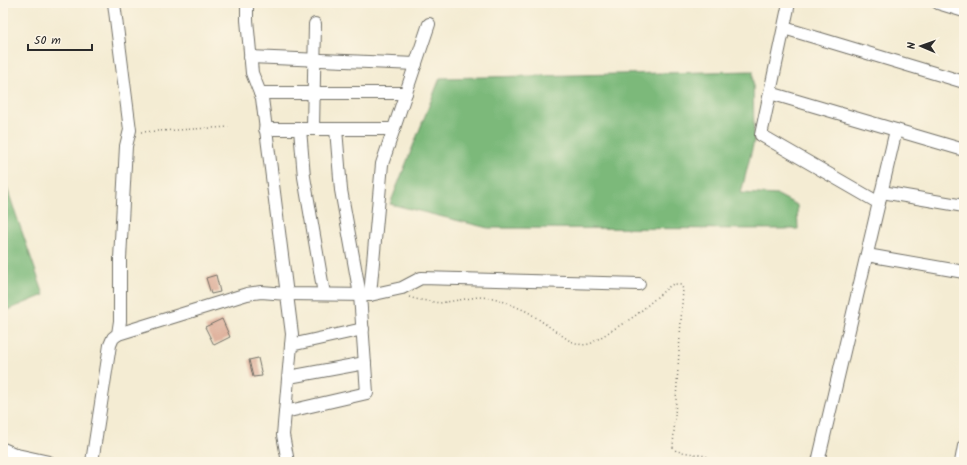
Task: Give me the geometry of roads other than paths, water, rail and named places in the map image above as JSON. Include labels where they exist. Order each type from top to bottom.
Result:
[{"type":"street","points":[[114,3],[129,122],[129,135],[126,146],[120,259],[120,315],[118,334]]},
{"type":"street","points":[[247,3],[247,20],[252,73],[262,98],[292,334],[283,435],[288,462]]},
{"type":"street","points":[[789,3],[762,135],[880,198],[964,206]]},
{"type":"street","points":[[938,3],[964,11]]},
{"type":"street","points":[[313,129],[315,24]]},
{"type":"street","points":[[285,412],[367,393],[363,329],[365,295],[382,164],[429,24]]},
{"type":"street","points":[[784,28],[964,82]]},
{"type":"street","points":[[250,57],[416,64]]},
{"type":"street","points":[[260,93],[406,93]]},
{"type":"street","points":[[770,93],[964,150]]},
{"type":"street","points":[[265,129],[394,129]]},
{"type":"street","points":[[300,129],[304,177],[324,294]]},
{"type":"street","points":[[336,129],[342,190],[365,295]]},
{"type":"street","points":[[818,462],[896,130]]},
{"type":"street","points":[[867,255],[964,272]]},
{"type":"street","points":[[92,462],[110,345],[113,338],[118,334],[247,294],[261,292],[287,294],[365,295],[402,288],[421,278],[639,284]]},
{"type":"street","points":[[291,345],[363,329]]},
{"type":"street","points":[[289,377],[365,363]]},
{"type":"street","points":[[961,462],[964,446]]},
{"type":"street","points":[[3,449],[17,455],[49,462]]}]
